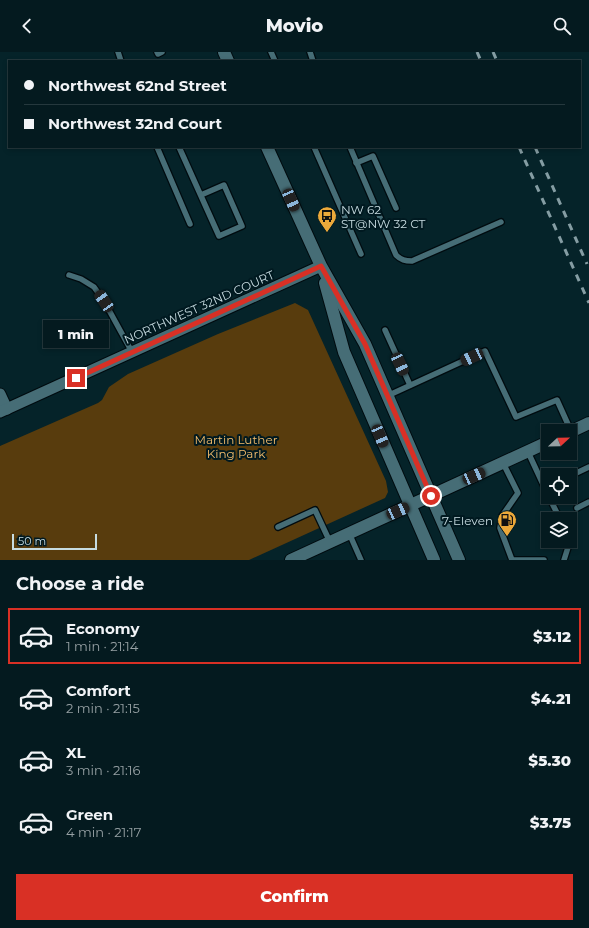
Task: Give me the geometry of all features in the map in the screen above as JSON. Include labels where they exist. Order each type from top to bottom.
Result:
[{"type":"main road","points":[[267,148],[321,266],[365,344],[459,560]]},
{"type":"main road","points":[[321,266],[344,352],[434,560]]},
{"type":"main road","points":[[577,429],[589,423]]},
{"type":"main road","points":[[291,560],[541,446]]},
{"type":"street","name":"NORTHWEST 32ND COURT","points":[[3,411],[321,266]]},
{"type":"street","points":[[0,394],[3,411]]},
{"type":"lane","points":[[157,52],[158,54],[162,52]]},
{"type":"lane","points":[[157,148],[190,224]]},
{"type":"lane","points":[[179,148],[219,236],[242,226],[224,185],[201,195]]},
{"type":"lane","points":[[314,148],[361,254]]},
{"type":"lane","points":[[350,148],[396,255],[401,260],[412,261],[500,222]]},
{"type":"lane","points":[[356,163],[373,156],[396,208]]},
{"type":"lane","points":[[69,276],[81,279],[94,287],[104,301],[132,352]]},
{"type":"lane","points":[[385,330],[410,385]]},
{"type":"lane","points":[[388,396],[485,351],[516,417],[557,400],[568,424]]},
{"type":"lane","points":[[528,452],[541,479]]},
{"type":"lane","points":[[503,463],[518,493],[502,516],[500,528],[512,560],[544,560]]},
{"type":"lane","points":[[577,473],[589,467]]},
{"type":"lane","points":[[577,508],[589,502]]},
{"type":"lane","points":[[278,527],[315,510],[330,542]]},
{"type":"lane","points":[[348,533],[361,560]]},
{"type":"lane","points":[[564,560],[568,548]]},
{"type":"green space","name":"Martin Luther King Park","points":[[295,303],[308,310],[386,481],[388,492],[385,498],[249,560],[0,560],[0,446],[98,403],[102,400],[109,387],[128,374],[218,334]]},
{"type":"railway","points":[[477,52],[481,60]]},
{"type":"railway","points":[[493,52],[497,60]]},
{"type":"railway","points":[[519,148],[589,303]]},
{"type":"railway","points":[[535,148],[587,264]]},
{"type":"place","name":"NW 62 ST@NW 32 CT","points":[[327,233]]},
{"type":"place","name":"7-Eleven","points":[[507,537]]},
{"type":"route","points":[[76,378],[321,266],[365,344],[431,496]]}]
